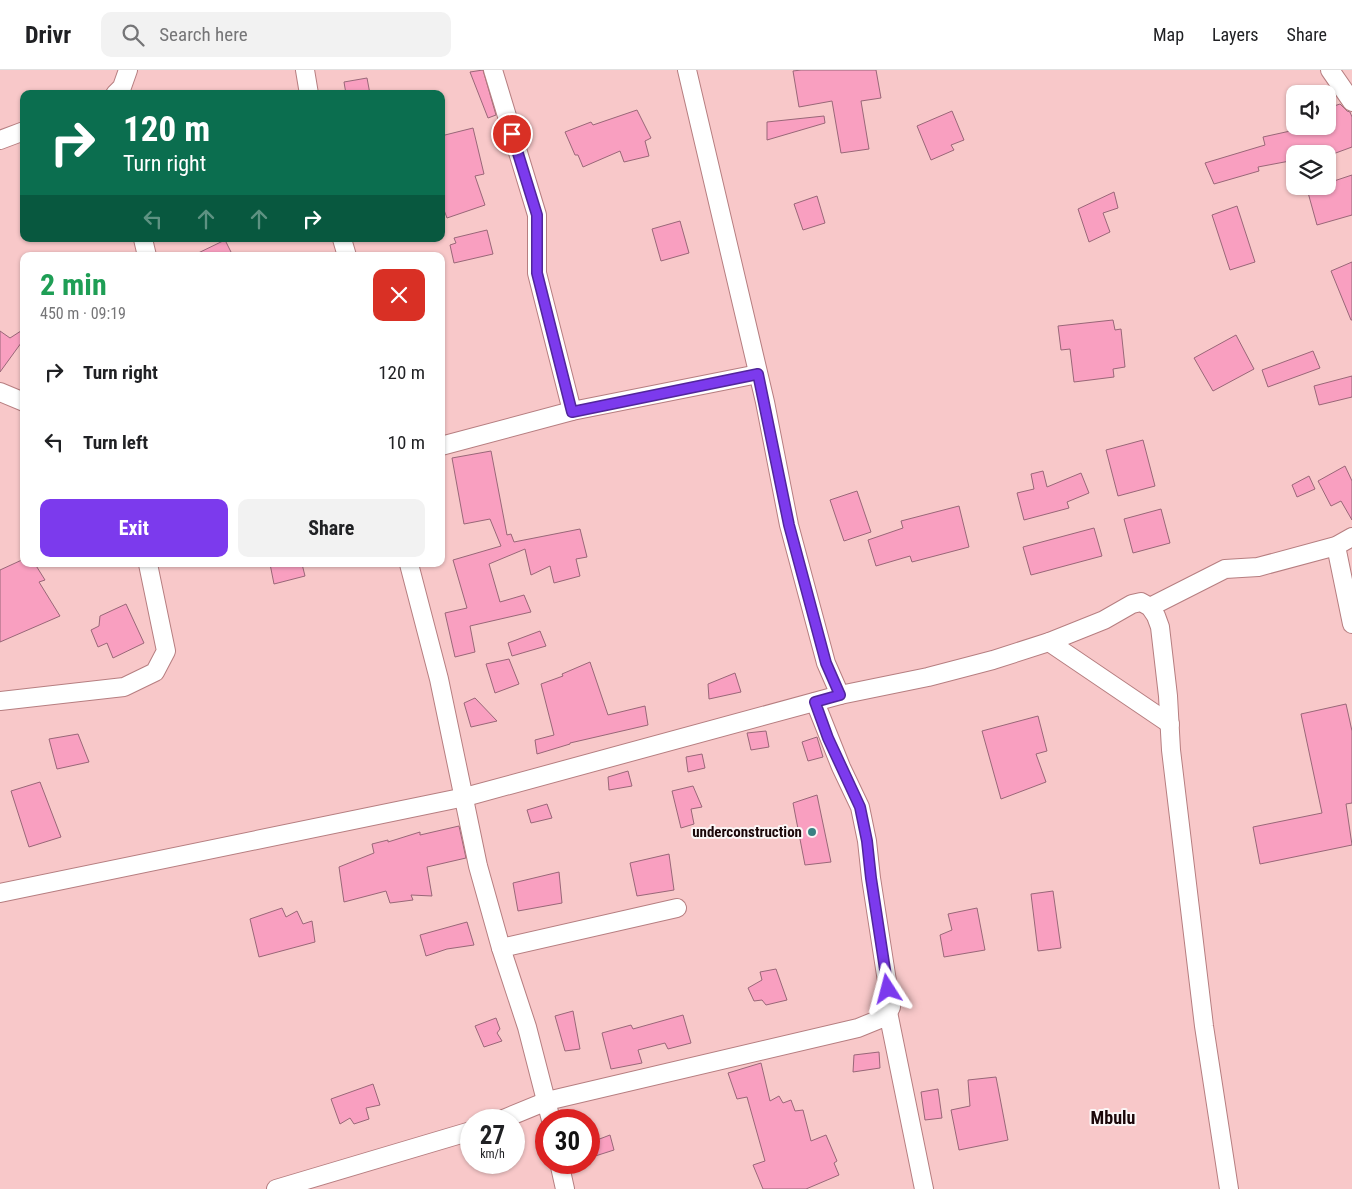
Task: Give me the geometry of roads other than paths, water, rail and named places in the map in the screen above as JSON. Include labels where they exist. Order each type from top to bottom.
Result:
[{"type":"street","points":[[119,90],[122,87],[128,70]]},
{"type":"street","points":[[305,70],[308,90]]},
{"type":"street","points":[[493,70],[537,215],[537,273],[572,412]]},
{"type":"street","points":[[687,70],[758,374],[789,525],[826,663],[840,695]]},
{"type":"street","points":[[1330,70],[1352,102]]},
{"type":"street","points":[[0,140],[20,132]]},
{"type":"street","points":[[445,445],[572,412],[758,374]]},
{"type":"street","points":[[0,392],[20,400]]},
{"type":"street","points":[[1150,606],[1225,569],[1258,567],[1336,546],[1352,538]]},
{"type":"street","points":[[1336,546],[1352,624]]},
{"type":"street","points":[[0,701],[124,686],[155,672],[166,651],[149,567]]},
{"type":"street","points":[[410,567],[440,680],[478,866],[501,948],[527,1026],[549,1109]]},
{"type":"street","points":[[0,893],[465,797],[840,695],[928,677],[1049,642],[1104,620],[1132,604],[1141,602],[1150,606],[1160,627],[1178,813],[1204,1026],[1230,1189]]},
{"type":"street","points":[[1049,642],[1170,724]]},
{"type":"street","points":[[525,1110],[547,1101],[858,1028],[885,1017],[891,1007],[867,841],[860,807],[815,702]]},
{"type":"street","points":[[501,948],[677,908]]},
{"type":"street","points":[[888,1012],[924,1189]]},
{"type":"street","points":[[276,1189],[460,1134]]},
{"type":"street","points":[[562,1174],[565,1189]]},
{"type":"place","name":"underconstruction","points":[[812,832]]},
{"type":"district","name":"Mbulu","points":[[1113,1118]]}]
